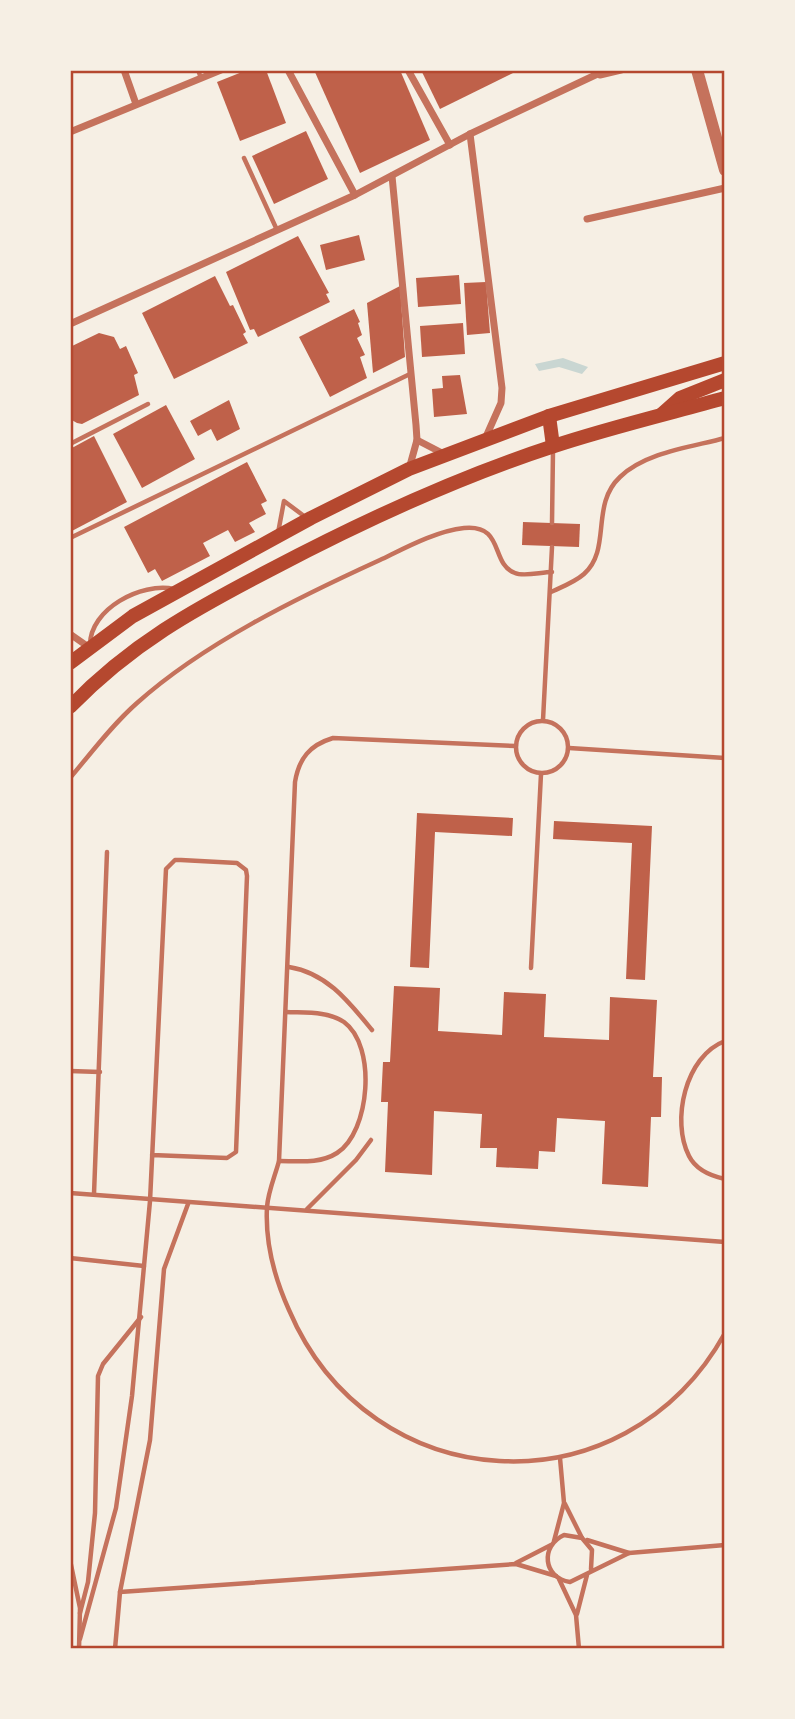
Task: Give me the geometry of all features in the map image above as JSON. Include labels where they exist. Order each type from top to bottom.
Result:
[{"type":"main road","points":[[70,663],[133,617],[311,518],[409,469],[549,416],[721,362]]},
{"type":"main road","points":[[661,416],[680,398],[725,380]]},
{"type":"main road","points":[[70,708],[105,671],[141,643],[213,600],[400,505],[553,446],[725,398]]},
{"type":"main road","points":[[549,416],[553,446]]},
{"type":"street","points":[[124,70],[136,104]]},
{"type":"street","points":[[70,132],[200,74],[221,70]]},
{"type":"street","points":[[288,70],[355,195]]},
{"type":"street","points":[[408,70],[450,145]]},
{"type":"street","points":[[70,324],[355,195],[470,134],[606,70]]},
{"type":"street","points":[[596,76],[621,70]]},
{"type":"street","points":[[697,70],[725,170]]},
{"type":"street","points":[[470,134],[502,388],[501,403],[484,441]]},
{"type":"street","points":[[392,176],[417,440],[409,469]]},
{"type":"street","points":[[587,219],[725,188]]},
{"type":"street","points":[[417,440],[445,454]]},
{"type":"street","points":[[70,634],[90,648]]},
{"type":"lane","points":[[244,158],[278,231]]},
{"type":"lane","points":[[70,538],[410,374]]},
{"type":"lane","points":[[70,444],[148,404]]},
{"type":"lane","points":[[551,592],[584,575],[592,565],[605,496],[621,475],[645,461],[725,438]]},
{"type":"lane","points":[[552,523],[553,446]]},
{"type":"lane","points":[[277,537],[284,501],[299,515],[311,518]]},
{"type":"lane","points":[[70,778],[113,727],[165,680],[271,615],[405,548],[453,530],[479,529],[489,534],[496,543],[505,567],[516,574],[552,572]]},
{"type":"lane","points":[[543,720],[552,547]]},
{"type":"lane","points":[[543,720],[559,726],[568,740],[569,748],[563,764],[541,774],[526,768],[517,754],[516,746],[521,731],[535,721],[543,720]]},
{"type":"lane","points":[[516,746],[333,738],[310,749],[302,758],[295,782],[279,1161],[267,1207],[274,1275],[304,1343],[316,1362],[344,1394],[392,1429],[424,1444],[493,1462],[560,1458],[600,1447],[634,1430],[664,1408],[691,1382],[725,1334]]},
{"type":"lane","points":[[569,748],[725,758]]},
{"type":"lane","points":[[531,968],[541,774]]},
{"type":"lane","points":[[94,1194],[107,852]]},
{"type":"lane","points":[[80,1639],[106,1549],[123,1472],[141,1316],[150,1201],[152,1155],[166,869],[175,860],[237,863],[246,870],[247,876],[236,1152],[227,1158],[152,1155]]},
{"type":"lane","points":[[289,967],[315,974],[328,982],[372,1030]]},
{"type":"lane","points":[[279,1161],[321,1160],[346,1145],[360,1120],[365,1065],[360,1042],[344,1022],[332,1016],[286,1012]]},
{"type":"lane","points":[[725,1041],[698,1060],[687,1078],[681,1130],[689,1158],[704,1172],[725,1179]]},
{"type":"lane","points":[[70,1071],[100,1072]]},
{"type":"lane","points":[[306,1210],[371,1140]]},
{"type":"lane","points":[[70,1193],[725,1242]]},
{"type":"lane","points":[[115,1649],[120,1592],[150,1440],[164,1269],[188,1203]]},
{"type":"lane","points":[[70,1258],[144,1266]]},
{"type":"lane","points":[[80,1613],[88,1582],[94,1513],[98,1376],[103,1364],[141,1316]]},
{"type":"lane","points":[[560,1458],[564,1503],[548,1564],[576,1615]]},
{"type":"lane","points":[[564,1503],[592,1550],[591,1569]]},
{"type":"lane","points":[[516,1564],[564,1535],[583,1538],[629,1553]]},
{"type":"lane","points":[[579,1649],[576,1615],[587,1574],[591,1569],[629,1553],[725,1545]]},
{"type":"lane","points":[[70,1560],[80,1613],[79,1649]]},
{"type":"lane","points":[[120,1592],[516,1564],[570,1581],[587,1574]]},
{"type":"shaded area","points":[[563,358],[588,367],[582,374],[559,367],[539,371],[535,364]]},
{"type":"building","points":[[247,70],[266,70],[286,123],[240,141],[217,82]]},
{"type":"building","points":[[314,70],[400,70],[430,140],[360,173]]},
{"type":"building","points":[[421,70],[519,70],[440,109]]},
{"type":"building","points":[[306,131],[328,179],[274,204],[252,156]]},
{"type":"building","points":[[359,235],[365,260],[326,270],[320,245]]},
{"type":"building","points":[[298,236],[329,293],[326,294],[330,302],[258,337],[254,329],[250,330],[226,272]]},
{"type":"building","points":[[459,275],[461,304],[418,307],[416,278]]},
{"type":"building","points":[[215,276],[230,306],[233,305],[246,332],[243,334],[248,343],[174,379],[142,313]]},
{"type":"building","points":[[486,282],[490,333],[467,335],[464,283]]},
{"type":"building","points":[[400,286],[405,357],[373,373],[367,303]]},
{"type":"building","points":[[354,309],[360,322],[358,323],[362,335],[357,338],[365,355],[360,357],[367,378],[330,397],[299,337]]},
{"type":"building","points":[[463,323],[465,354],[422,357],[420,326]]},
{"type":"building","points":[[99,333],[114,337],[120,349],[126,346],[138,373],[134,375],[139,395],[82,424],[77,423],[70,419],[70,347]]},
{"type":"building","points":[[460,375],[467,414],[434,417],[432,389],[443,388],[442,376]]},
{"type":"building","points":[[229,400],[240,429],[217,441],[211,429],[198,436],[190,421]]},
{"type":"building","points":[[166,405],[195,459],[142,488],[113,434]]},
{"type":"building","points":[[94,436],[127,502],[70,532],[70,449]]},
{"type":"building","points":[[247,462],[267,501],[261,504],[266,514],[249,523],[255,532],[235,542],[228,530],[203,543],[210,556],[162,581],[155,569],[148,573],[124,527]]},
{"type":"building","points":[[523,522],[580,524],[579,547],[522,545]]},
{"type":"building","points":[[417,813],[513,818],[512,836],[435,832],[429,968],[410,967]]},
{"type":"building","points":[[554,821],[652,826],[645,980],[626,979],[632,843],[553,839]]},
{"type":"building","points":[[394,986],[440,988],[438,1031],[502,1035],[504,992],[546,994],[544,1037],[609,1040],[610,997],[657,1000],[653,1077],[662,1077],[661,1117],[651,1117],[648,1187],[602,1184],[605,1121],[557,1118],[555,1152],[539,1151],[538,1169],[496,1167],[497,1148],[480,1148],[482,1114],[434,1111],[432,1175],[385,1172],[388,1102],[381,1102],[383,1062],[390,1062]]}]
